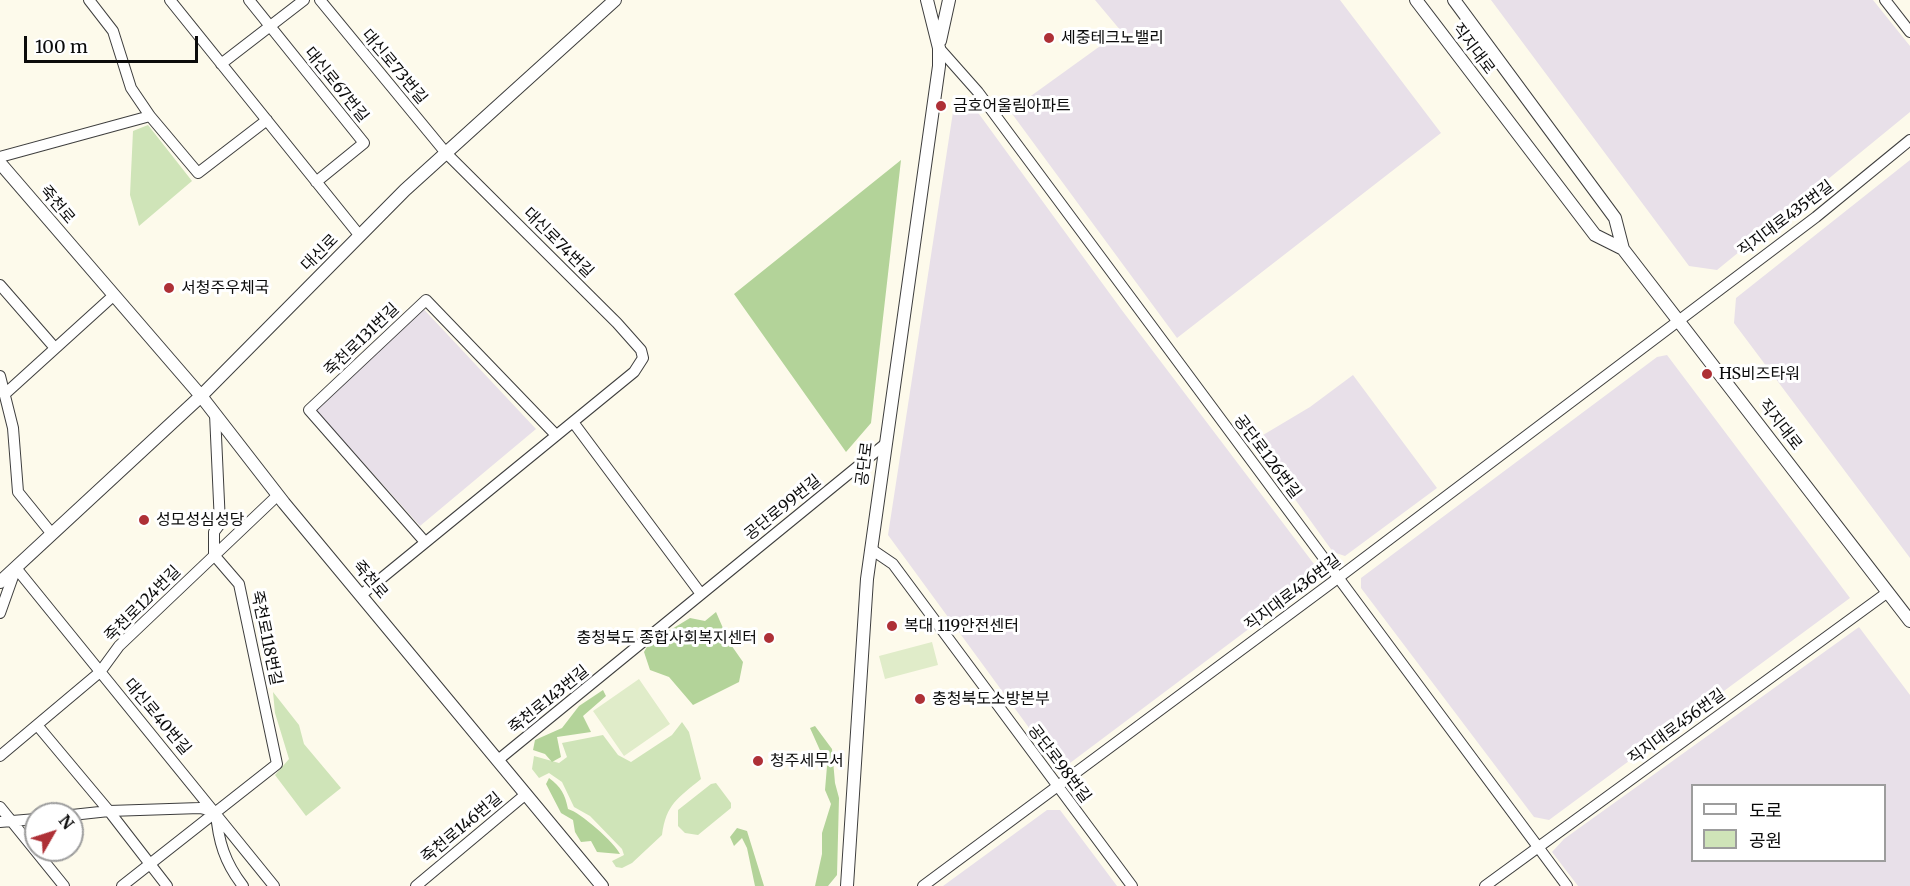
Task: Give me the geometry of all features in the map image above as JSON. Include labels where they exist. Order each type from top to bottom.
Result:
[{"type":"street","points":[[89,0],[113,31],[130,88],[150,116],[198,173],[267,120]]},
{"type":"street","points":[[170,0],[360,236]]},
{"type":"street","points":[[249,0],[269,26]]},
{"type":"street","points":[[221,64],[304,0]]},
{"type":"street","name":"대신로73번길","points":[[320,0],[446,153]]},
{"type":"street","name":"대신로","points":[[0,582],[201,396],[446,153],[615,0]]},
{"type":"street","points":[[927,0],[939,48]]},
{"type":"street","points":[[939,48],[949,0]]},
{"type":"street","name":"직지대로","points":[[1416,0],[1595,235],[1623,249]]},
{"type":"street","name":"직지대로","points":[[1454,0],[1615,218],[1623,249],[1910,621]]},
{"type":"street","points":[[1885,0],[1910,32]]},
{"type":"street","name":"대신로67번길","points":[[269,26],[364,143],[316,182]]},
{"type":"street","name":"공단로","points":[[846,886],[871,549],[939,66],[939,48]]},
{"type":"street","name":"공단로126번길","points":[[939,48],[978,92],[1567,886]]},
{"type":"street","points":[[0,157],[150,116]]},
{"type":"street","name":"직지대로435번길","points":[[1677,320],[1816,217],[1910,140]]},
{"type":"street","name":"대신로74번길","points":[[446,153],[617,323],[641,350],[643,358],[634,372],[573,422]]},
{"type":"street","name":"죽천로","points":[[0,163],[201,396],[278,495],[602,886]]},
{"type":"street","points":[[0,285],[55,348]]},
{"type":"street","points":[[6,393],[113,296]]},
{"type":"street","name":"죽천로131번길","points":[[425,542],[309,410],[426,300],[556,435]]},
{"type":"street","name":"직지대로436번길","points":[[923,886],[1338,578],[1677,320]]},
{"type":"street","points":[[0,376],[13,428],[18,492],[52,534]]},
{"type":"street","points":[[214,555],[214,532],[220,524],[215,414]]},
{"type":"street","points":[[361,595],[573,422],[701,594]]},
{"type":"street","name":"공단로99번길","points":[[701,594],[884,445]]},
{"type":"street","name":"죽천로124번길","points":[[0,756],[100,672],[119,646],[278,495]]},
{"type":"street","name":"공단로98번길","points":[[871,549],[893,564],[1132,886]]},
{"type":"street","name":"죽천로118번길","points":[[122,886],[277,764],[239,584],[214,555]]},
{"type":"street","points":[[0,613],[13,571]]},
{"type":"street","name":"대신로40번길","points":[[13,571],[100,672],[274,886]]},
{"type":"street","name":"직지대로456번길","points":[[1485,886],[1888,592]]},
{"type":"street","name":"죽천로143번길","points":[[498,760],[701,594]]},
{"type":"street","points":[[37,725],[110,811],[148,864],[167,886]]},
{"type":"street","name":"죽천로146번길","points":[[416,886],[526,794]]},
{"type":"street","points":[[0,807],[64,886]]},
{"type":"street","points":[[84,814],[201,808],[216,812],[218,839],[232,873],[243,886]]},
{"type":"street","points":[[0,822],[24,820]]},
{"type":"shaded area","points":[[1095,0],[1340,0],[1441,133],[1177,338],[1010,111],[1121,31]]},
{"type":"shaded area","points":[[1491,0],[1873,0],[1910,46],[1910,112],[1717,270],[1689,266]]},
{"type":"shaded area","points":[[971,103],[1121,309],[1317,568],[1318,577],[1066,766],[1054,762],[888,535],[953,112]]},
{"type":"shaded area","points":[[1910,160],[1910,558],[1734,323],[1736,298]]},
{"type":"shaded area","points":[[417,302],[536,429],[420,526],[314,408]]},
{"type":"shaded area","points":[[1667,355],[1850,598],[1549,820],[1534,817],[1361,588],[1361,578],[1657,357]]},
{"type":"shaded area","points":[[1353,375],[1437,488],[1345,556],[1333,552],[1253,441],[1310,407]]},
{"type":"shaded area","points":[[1859,627],[1910,695],[1910,886],[1578,886],[1552,852],[1564,839]]},
{"type":"shaded area","points":[[1047,810],[1060,810],[1117,886],[943,886]]},
{"type":"green space","points":[[148,125],[192,181],[139,226],[130,195],[133,131]]},
{"type":"green space","points":[[901,160],[871,423],[846,452],[734,294]]},
{"type":"green space","points":[[716,612],[729,642],[743,662],[739,682],[693,705],[669,677],[650,670],[644,652],[649,643],[690,618],[705,621]]},
{"type":"green space","points":[[932,642],[938,665],[885,679],[879,656]]},
{"type":"green space","points":[[639,679],[670,724],[624,756],[593,711]]},
{"type":"green space","points":[[603,690],[606,696],[583,716],[591,732],[557,737],[561,757],[552,762],[545,754],[533,750],[535,740],[562,728],[579,706]]},
{"type":"green space","points":[[273,692],[299,725],[304,744],[341,788],[306,816],[275,775],[289,759],[275,713]]},
{"type":"green space","points":[[682,722],[689,732],[701,779],[674,802],[664,824],[662,835],[632,863],[622,868],[616,867],[612,861],[624,855],[622,849],[590,816],[574,807],[562,782],[549,773],[539,778],[532,769],[534,756],[559,763],[567,757],[562,743],[603,735],[618,755],[631,762],[672,735]]},
{"type":"green space","points":[[815,726],[832,749],[835,783],[839,798],[837,875],[828,886],[815,886],[822,854],[822,833],[831,804],[825,790],[827,766],[810,728]]},
{"type":"green space","points":[[549,778],[562,791],[568,809],[597,828],[620,854],[597,852],[591,841],[581,842],[575,832],[573,820],[561,813],[546,784]]},
{"type":"green space","points":[[716,783],[731,803],[731,808],[698,835],[685,833],[678,826],[678,810],[711,784]]},
{"type":"green space","points":[[737,828],[747,831],[764,886],[755,886],[747,848],[742,838],[734,846],[730,837]]},
{"type":"place","name":"세중테크노밸리","points":[[1049,38]]},
{"type":"place","name":"금호어울림아파트","points":[[941,106]]},
{"type":"place","name":"서청주우체국","points":[[169,288]]},
{"type":"place","name":"HS비즈타워","points":[[1707,374]]},
{"type":"place","name":"성모성심성당","points":[[144,520]]},
{"type":"place","name":"복대 119안전센터","points":[[892,626]]},
{"type":"place","name":"충청북도 종합사회복지센터","points":[[769,638]]},
{"type":"place","name":"충청북도소방본부","points":[[920,699]]},
{"type":"place","name":"청주세무서","points":[[758,761]]}]
